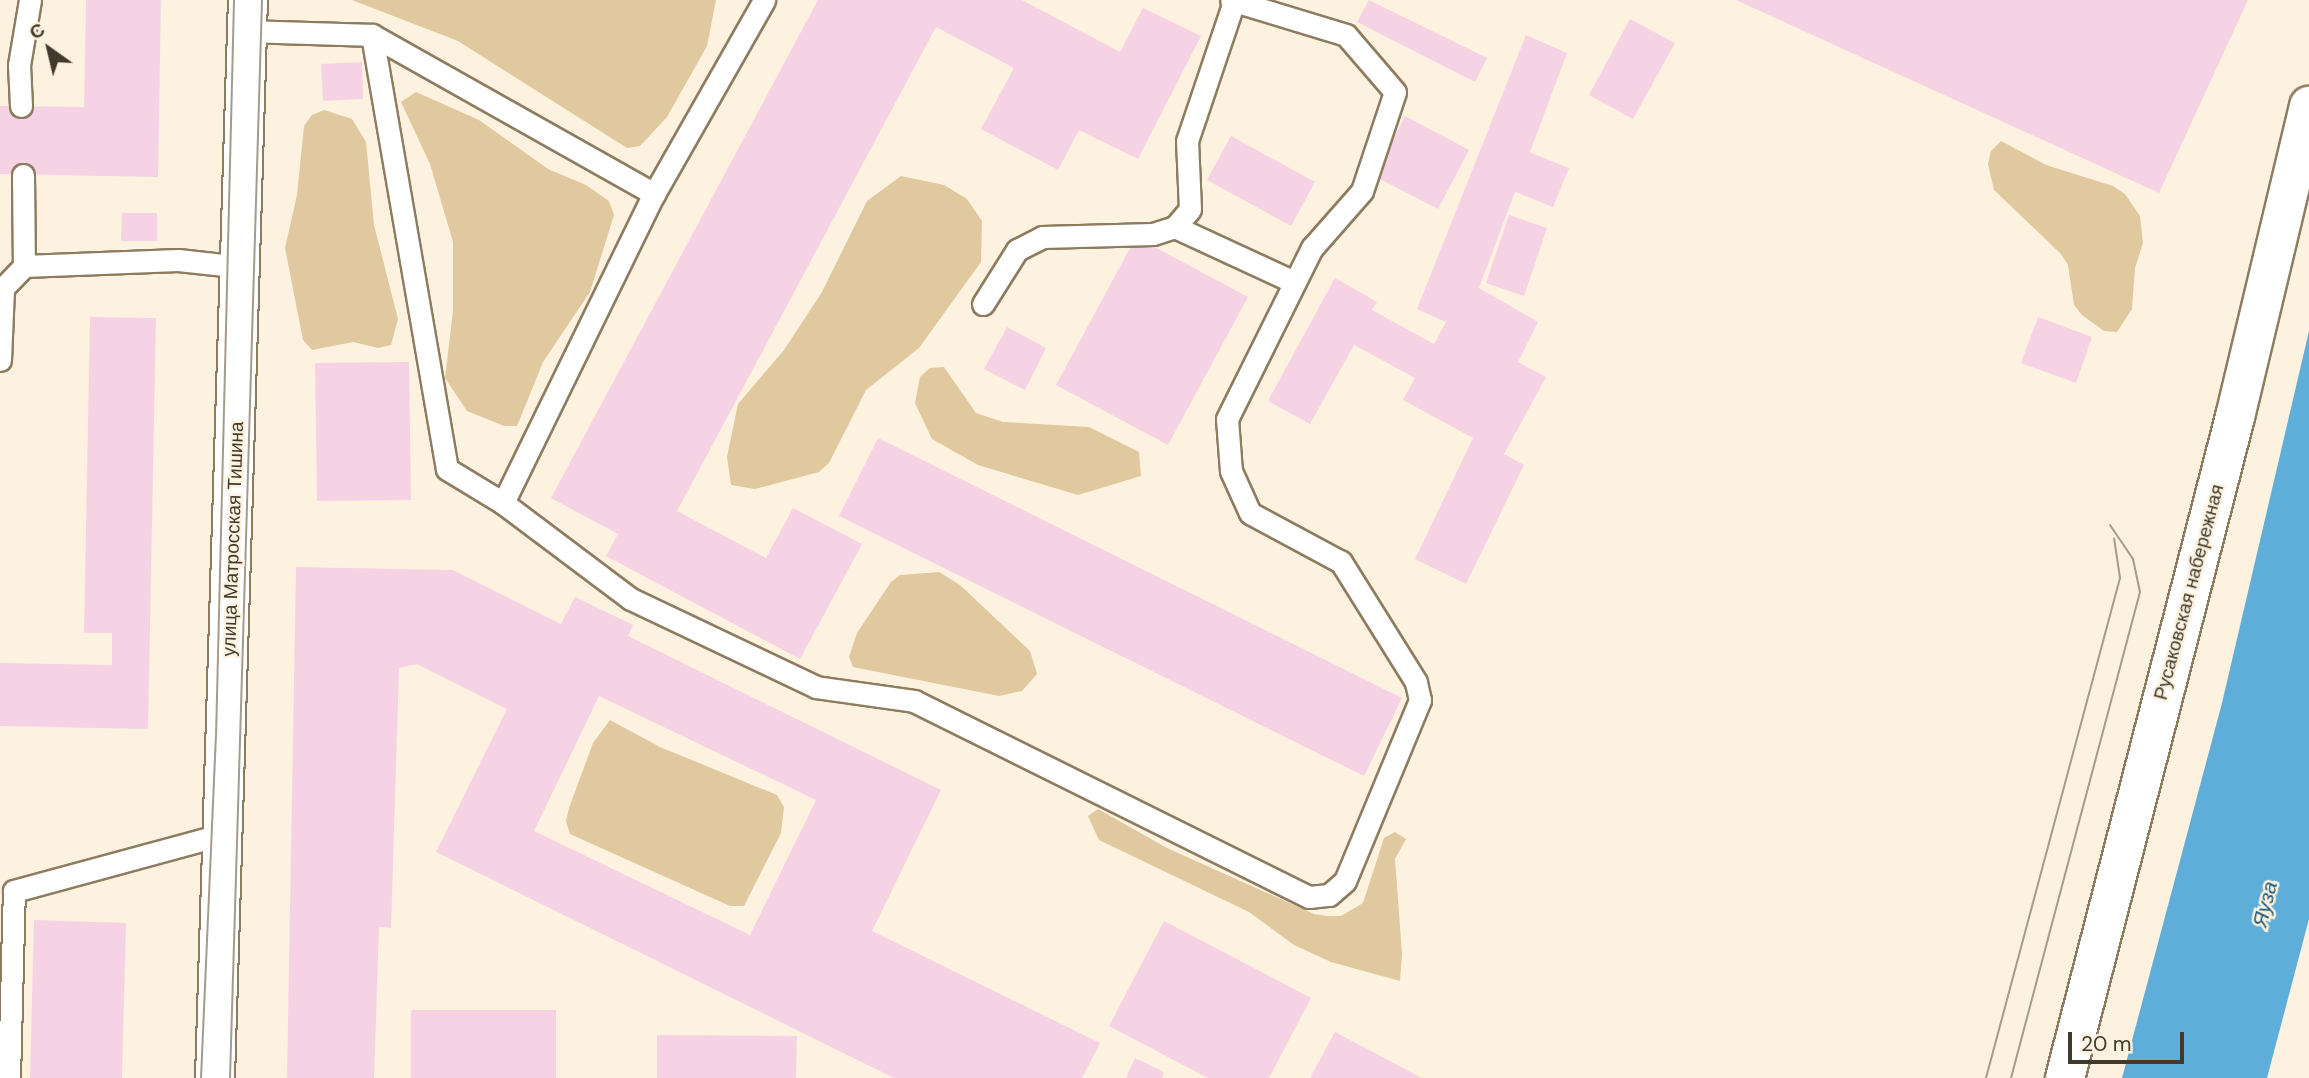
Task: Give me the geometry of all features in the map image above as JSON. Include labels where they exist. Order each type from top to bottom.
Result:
[{"type":"street","name":"улица Матросская Тишина","points":[[215,1078],[248,15]]},
{"type":"street","name":"Русаковская набережная","points":[[2065,1078],[2235,417],[2309,106]]},
{"type":"lane","points":[[21,106],[10,67],[30,0]]},
{"type":"lane","points":[[503,503],[654,194],[764,0]]},
{"type":"lane","points":[[372,35],[447,469],[503,503],[631,599],[816,687],[914,701],[1309,897],[1329,895],[1345,881],[1420,700],[1416,682],[1341,562],[1250,513],[1231,471],[1227,419],[1312,248],[1362,191],[1395,92],[1346,35],[1233,1],[1187,141],[1191,209],[1175,227],[1153,234],[1042,237],[1017,250],[983,304]]},
{"type":"lane","points":[[248,15],[372,35],[654,194]]},
{"type":"lane","points":[[23,174],[24,266]]},
{"type":"lane","points":[[1175,227],[1294,282]]},
{"type":"lane","points":[[0,360],[3,288],[24,266],[178,260],[241,267]]},
{"type":"lane","points":[[9,1078],[6,986],[14,891],[224,834]]},
{"type":"shaded area","points":[[352,0],[716,0],[707,46],[667,117],[640,146],[627,148],[458,41]]},
{"type":"shaded area","points":[[416,92],[479,120],[548,169],[586,185],[609,201],[614,215],[590,292],[543,362],[517,426],[504,426],[467,411],[445,378],[453,311],[453,242],[430,164],[401,102]]},
{"type":"shaded area","points":[[324,110],[352,119],[366,142],[374,225],[398,319],[391,345],[378,348],[353,342],[312,350],[303,340],[285,248],[297,195],[304,126],[312,115]]},
{"type":"shaded area","points":[[2001,141],[2046,165],[2113,186],[2125,194],[2140,216],[2143,243],[2135,268],[2132,309],[2117,332],[2104,331],[2082,315],[2074,305],[2068,265],[2061,254],[1994,190],[1988,164],[1991,151]]},
{"type":"shaded area","points":[[901,176],[944,185],[967,199],[982,221],[981,262],[919,348],[866,390],[829,463],[819,472],[755,489],[731,485],[727,457],[738,404],[784,350],[822,292],[867,201]]},
{"type":"shaded area","points":[[944,367],[976,413],[1003,422],[1089,427],[1139,452],[1141,476],[1078,495],[978,465],[932,439],[915,403],[920,377],[930,368]]},
{"type":"shaded area","points":[[939,572],[960,585],[1030,651],[1037,674],[1022,691],[999,696],[853,667],[849,657],[857,633],[891,582],[900,575]]},
{"type":"shaded area","points":[[610,720],[660,747],[777,795],[784,807],[781,833],[744,906],[730,906],[570,834],[566,821],[569,808],[593,743]]},
{"type":"shaded area","points":[[1098,809],[1167,848],[1314,914],[1327,916],[1341,916],[1363,903],[1384,838],[1395,832],[1406,839],[1395,859],[1402,954],[1400,981],[1331,962],[1294,945],[1249,912],[1099,840],[1088,816]]},
{"type":"water","name":"Яуза","points":[[2309,331],[2309,919],[2267,1078],[2122,1078],[2222,703]]},
{"type":"building","points":[[86,0],[161,0],[158,177],[0,174],[0,106],[84,107]]},
{"type":"building","points":[[818,0],[1022,0],[1120,52],[1143,8],[1201,36],[1138,159],[1079,130],[1058,170],[981,129],[1014,68],[936,27],[677,511],[766,558],[793,508],[862,544],[800,659],[606,556],[618,534],[551,498]]},
{"type":"building","points":[[1369,0],[1487,58],[1475,82],[1357,22]]},
{"type":"building","points":[[1736,0],[2248,0],[2159,193]]},
{"type":"building","points":[[1630,19],[1675,43],[1633,119],[1589,95]]},
{"type":"building","points":[[1526,35],[1567,53],[1479,288],[1538,322],[1518,362],[1546,377],[1504,454],[1524,465],[1466,584],[1415,559],[1473,438],[1403,400],[1415,378],[1354,345],[1310,424],[1268,401],[1335,278],[1377,302],[1372,310],[1434,344],[1446,322],[1417,309]]},
{"type":"building","points":[[362,62],[363,99],[323,101],[321,64]]},
{"type":"building","points":[[1405,116],[1469,150],[1438,209],[1374,176]]},
{"type":"building","points":[[1231,136],[1315,182],[1291,226],[1207,180]]},
{"type":"building","points":[[1529,152],[1569,168],[1553,207],[1513,191]]},
{"type":"building","points":[[122,213],[157,213],[157,241],[121,241]]},
{"type":"building","points":[[1509,215],[1547,228],[1524,296],[1486,283]]},
{"type":"building","points":[[1136,237],[1248,297],[1168,445],[1056,385]]},
{"type":"building","points":[[90,317],[156,318],[148,729],[0,726],[0,663],[112,665],[112,633],[84,633]]},
{"type":"building","points":[[2038,317],[2092,337],[2076,383],[2021,363]]},
{"type":"building","points":[[1007,327],[1046,348],[1025,390],[984,369]]},
{"type":"building","points":[[409,362],[411,500],[317,501],[315,363]]},
{"type":"building","points":[[878,438],[1402,698],[1364,776],[839,516]]},
{"type":"building","points":[[296,567],[453,570],[561,624],[575,597],[633,625],[628,636],[941,790],[872,931],[1100,1043],[1082,1078],[894,1078],[436,852],[507,709],[417,664],[399,668],[391,928],[379,927],[374,1078],[287,1078]],"holes":[[[599,696],[816,800],[750,935],[534,831]]]},
{"type":"building","points":[[34,920],[126,923],[122,1078],[30,1078]]},
{"type":"building","points":[[1164,921],[1311,998],[1269,1078],[1208,1078],[1109,1026]]},
{"type":"building","points":[[411,1010],[556,1010],[556,1078],[411,1078]]},
{"type":"building","points":[[1335,1032],[1422,1078],[1310,1078]]},
{"type":"building","points":[[657,1035],[797,1036],[796,1078],[657,1078]]},
{"type":"building","points":[[1135,1058],[1164,1072],[1162,1078],[1126,1078]]},
{"type":"tram line","points":[[201,1078],[216,737],[234,0]]},
{"type":"tram line","points":[[230,1078],[262,0]]},
{"type":"tram line","points":[[2011,1078],[2140,592],[2133,559],[2110,525]]},
{"type":"tram line","points":[[1986,1078],[2120,578],[2114,538]]}]
